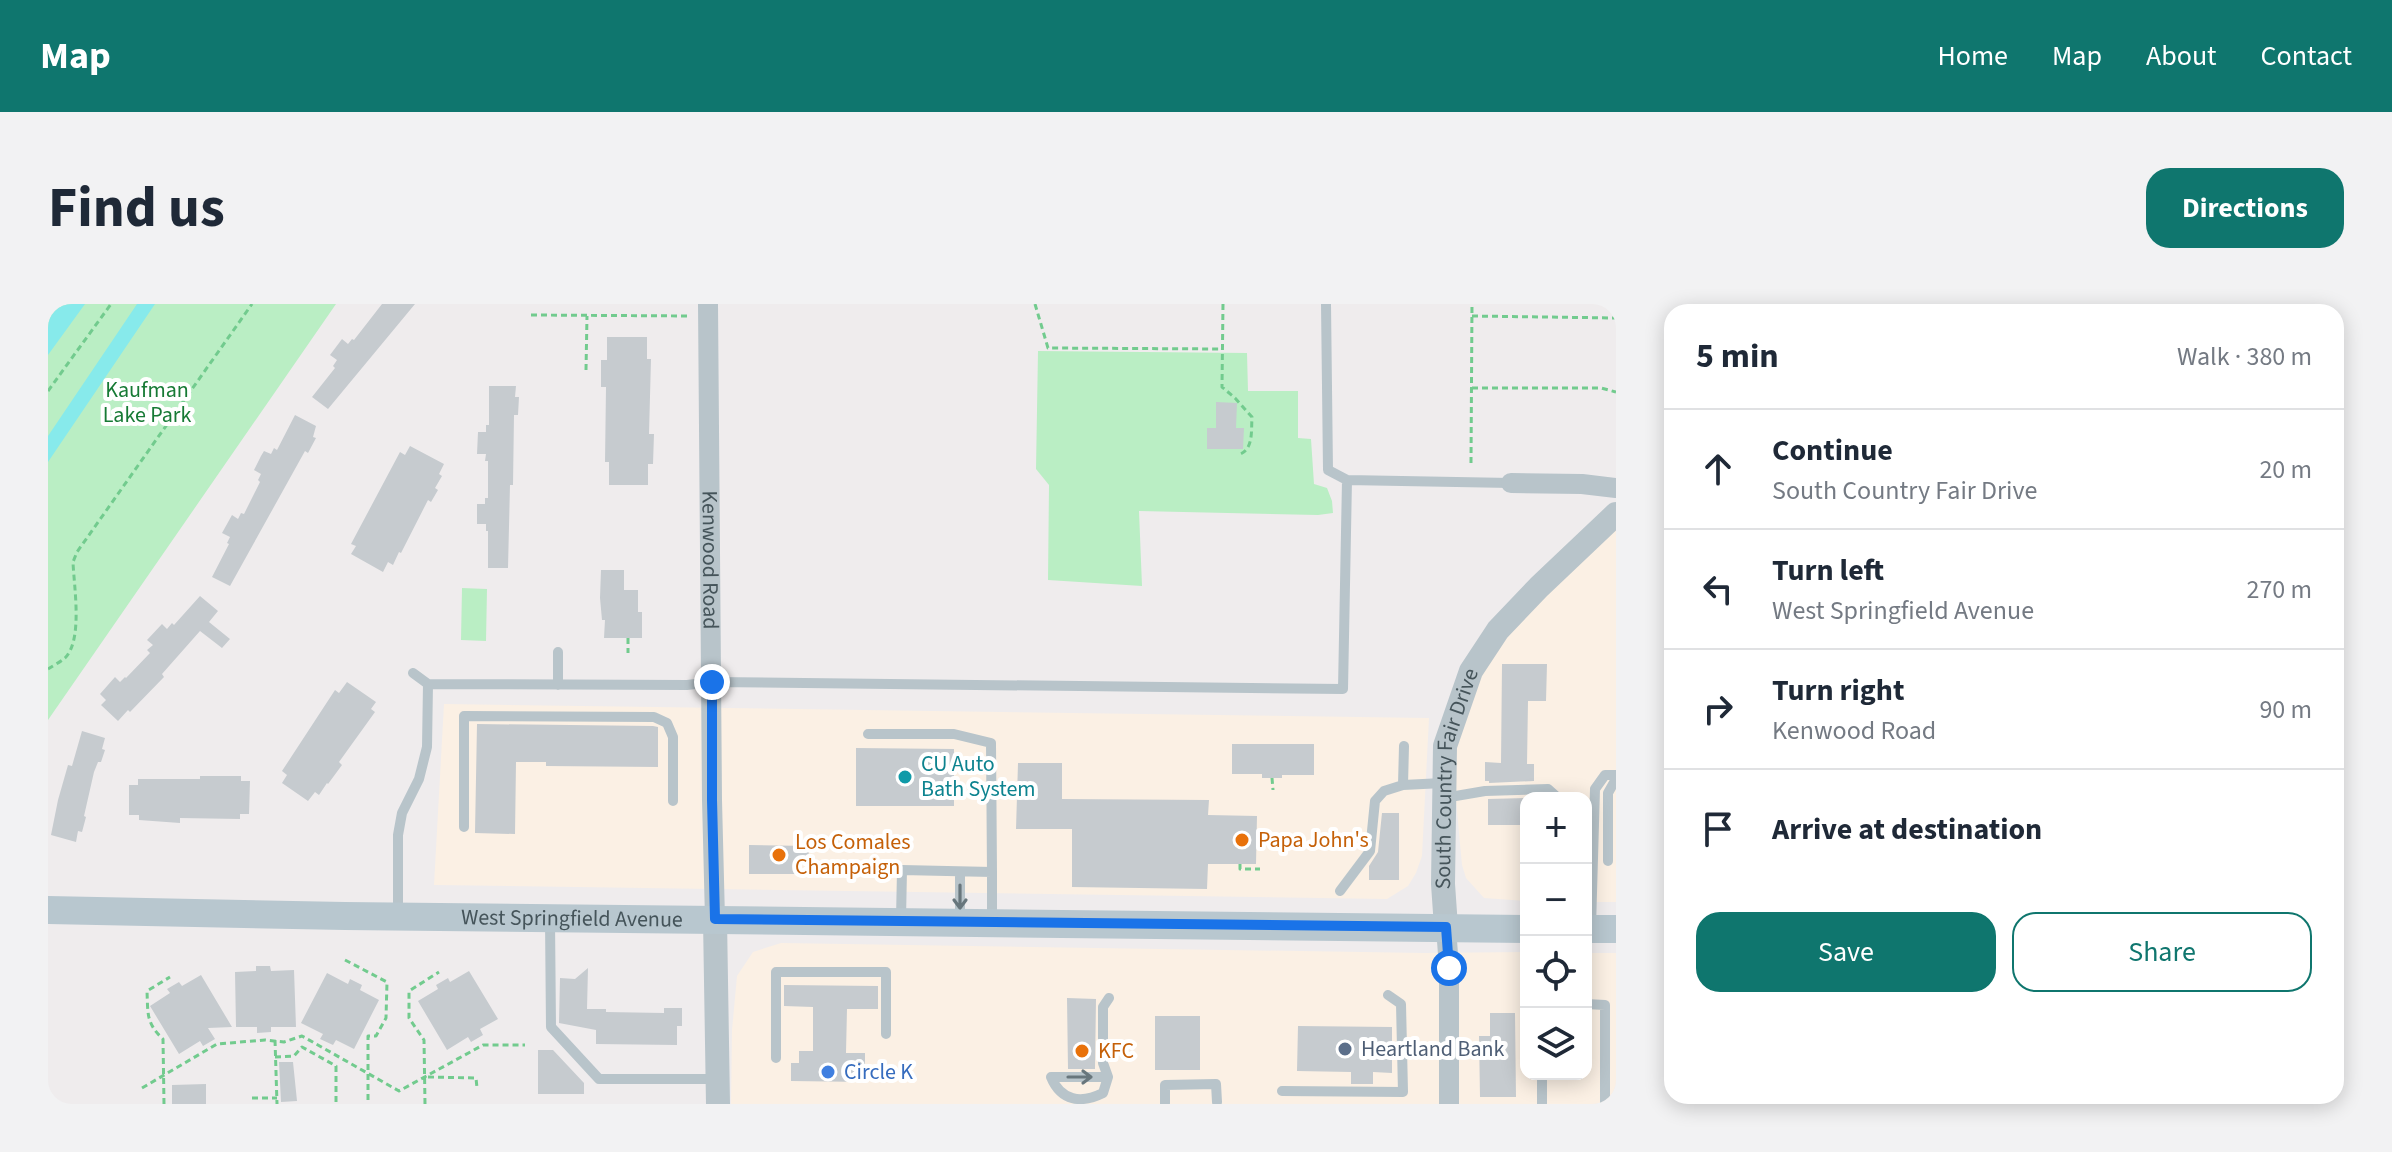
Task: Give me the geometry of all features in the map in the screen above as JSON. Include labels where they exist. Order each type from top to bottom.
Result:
[{"type":"main road","name":"West Springfield Avenue","points":[[48,910],[398,917],[1520,929]]},
{"type":"street","name":"Kenwood Road","points":[[708,304],[718,1104]]},
{"type":"street","points":[[1511,483],[1616,488]]},
{"type":"street","name":"South Country Fair Drive","points":[[1449,1104],[1449,968],[1443,884],[1445,746],[1462,692],[1480,655],[1498,630],[1614,519]]},
{"type":"lane","points":[[1326,304],[1328,470],[1347,480],[1511,483]]},
{"type":"lane","points":[[413,673],[428,684],[687,685],[712,682],[1343,689],[1347,480]]},
{"type":"lane","points":[[558,652],[558,685]]},
{"type":"lane","points":[[398,917],[398,835],[402,813],[419,779],[427,747],[428,684]]},
{"type":"lane","points":[[464,827],[464,716],[654,717],[667,723],[673,737],[673,801]]},
{"type":"lane","points":[[868,734],[954,734],[991,743],[992,923]]},
{"type":"lane","points":[[1403,785],[1404,746]]},
{"type":"lane","points":[[1594,860],[1612,861],[1608,793],[1616,777],[1605,775],[1595,789],[1594,860],[1598,929]]},
{"type":"lane","points":[[1340,891],[1370,851],[1375,801],[1384,791],[1403,785],[1443,790],[1548,789],[1551,792]]},
{"type":"lane","points":[[901,921],[902,870],[992,872]]},
{"type":"lane","points":[[960,872],[960,922]]},
{"type":"lane","points":[[550,918],[551,1027],[599,1079],[717,1079]]},
{"type":"lane","points":[[776,1058],[776,972],[886,972],[886,1034]]},
{"type":"lane","points":[[1282,1091],[1403,1092],[1401,1004],[1388,995]]},
{"type":"lane","points":[[1108,1077],[1051,1077],[1060,1093],[1070,1099],[1083,1101],[1103,1093],[1108,1077],[1103,1063],[1103,1007],[1109,998]]},
{"type":"lane","points":[[1592,1004],[1605,1005],[1605,1104]]},
{"type":"lane","points":[[1542,1080],[1542,1104]]},
{"type":"lane","points":[[1165,1103],[1165,1085],[1216,1084],[1217,1102]]},
{"type":"path","points":[[48,391],[111,304]]},
{"type":"path","points":[[48,669],[64,658],[76,633],[73,562],[77,552],[252,304]]},
{"type":"path","points":[[1035,304],[1048,348],[1222,349]]},
{"type":"path","points":[[1223,304],[1222,387],[1252,417],[1249,448],[1238,455]]},
{"type":"path","points":[[1471,463],[1472,304]]},
{"type":"path","points":[[531,315],[682,316]]},
{"type":"path","points":[[586,370],[587,316]]},
{"type":"path","points":[[1472,316],[1616,318]]},
{"type":"path","points":[[1472,388],[1601,388],[1616,392]]},
{"type":"path","points":[[628,638],[628,653]]},
{"type":"path","points":[[1272,778],[1273,790]]},
{"type":"path","points":[[1240,864],[1240,869],[1260,869]]},
{"type":"path","points":[[345,960],[387,982],[386,1018],[376,1036],[368,1036],[368,1104]]},
{"type":"path","points":[[425,1104],[424,1040],[409,1018],[409,991],[439,972]]},
{"type":"path","points":[[164,1104],[163,1039],[148,1019],[147,991],[170,977]]},
{"type":"path","points":[[142,1088],[217,1044],[284,1042],[302,1036],[399,1091],[483,1045],[525,1045]]},
{"type":"path","points":[[275,1040],[277,1104]]},
{"type":"path","points":[[275,1057],[294,1056],[302,1047],[336,1066],[336,1104]]},
{"type":"path","points":[[318,1056],[323,1048]]},
{"type":"path","points":[[425,1077],[476,1078],[477,1088]]},
{"type":"path","points":[[252,1098],[277,1098]]},
{"type":"shaded area","points":[[1616,528],[1616,902],[1592,902],[1592,792],[1520,792],[1520,901],[1484,898],[1466,878],[1462,865],[1453,768],[1461,717],[1487,659],[1530,608]]},
{"type":"shaded area","points":[[444,704],[1429,718],[1422,856],[1408,886],[1387,899],[434,885]]},
{"type":"shaded area","points":[[781,943],[1520,952],[1520,1080],[1592,1080],[1592,953],[1616,953],[1616,1104],[731,1104],[732,1030],[737,976],[753,952]]},
{"type":"green space","name":"Kaufman Lake Park","points":[[48,304],[336,304],[48,720]]},
{"type":"green space","points":[[1038,351],[1247,353],[1248,391],[1298,391],[1298,438],[1311,439],[1314,484],[1327,488],[1333,513],[1139,511],[1142,586],[1048,580],[1049,485],[1036,469]]},
{"type":"green space","points":[[462,588],[487,589],[486,641],[461,640]]},
{"type":"water","points":[[48,304],[85,304],[48,355]]},
{"type":"water","points":[[137,304],[155,304],[48,462],[48,436]]},
{"type":"building","points":[[382,304],[415,304],[328,409],[312,397],[335,368],[333,366],[337,360],[330,355],[342,339],[348,344],[354,340]]},
{"type":"building","points":[[607,337],[647,337],[647,359],[651,359],[649,434],[654,434],[653,464],[648,464],[648,485],[609,485],[609,462],[605,462],[606,387],[601,387],[601,360],[607,360]]},
{"type":"building","points":[[489,386],[516,386],[515,397],[519,397],[518,415],[514,415],[508,568],[488,568],[488,531],[486,524],[477,524],[477,504],[485,504],[485,498],[488,498],[488,461],[485,461],[486,454],[477,454],[478,432],[486,432],[486,425],[489,425]]},
{"type":"building","points":[[1216,402],[1237,403],[1236,428],[1244,428],[1243,449],[1207,449],[1207,428],[1216,428]]},
{"type":"building","points":[[295,415],[316,426],[313,437],[316,438],[308,453],[305,451],[230,586],[212,577],[229,544],[230,537],[222,533],[232,515],[238,519],[241,513],[244,514],[260,482],[261,474],[254,470],[261,456],[264,451],[271,454],[274,448],[277,450]]},
{"type":"building","points":[[410,446],[444,464],[439,474],[442,476],[435,488],[438,490],[431,502],[428,500],[401,553],[393,565],[388,562],[383,572],[351,554],[356,546],[351,544],[400,452],[405,455]]},
{"type":"building","points":[[601,570],[624,570],[624,590],[638,590],[642,638],[604,638]]},
{"type":"building","points":[[200,596],[218,611],[209,622],[230,639],[222,648],[200,631],[162,674],[164,677],[118,721],[101,705],[106,700],[100,694],[115,677],[120,682],[126,678],[150,653],[147,650],[153,645],[147,640],[162,624],[167,629],[172,623],[174,625]]},
{"type":"building","points":[[1502,664],[1547,664],[1546,701],[1528,701],[1527,764],[1534,764],[1534,781],[1485,781],[1485,762],[1501,763]]},
{"type":"building","points":[[347,682],[376,702],[371,709],[375,712],[339,762],[342,765],[328,784],[319,795],[315,792],[308,801],[282,783],[287,775],[282,771],[335,690],[339,693]]},
{"type":"building","points":[[477,724],[658,727],[658,767],[546,766],[546,762],[516,762],[515,834],[475,833]]},
{"type":"building","points":[[82,731],[105,738],[102,749],[105,750],[94,772],[86,817],[76,842],[51,835],[68,765],[72,766]]},
{"type":"building","points":[[1232,744],[1314,744],[1314,775],[1262,778],[1262,774],[1232,774]]},
{"type":"building","name":"CU Auto Bath System","points":[[856,748],[954,749],[954,806],[856,806]]},
{"type":"building","points":[[1018,763],[1062,763],[1062,799],[1209,800],[1208,815],[1257,816],[1256,864],[1208,864],[1207,889],[1072,887],[1072,829],[1016,829]]},
{"type":"building","points":[[200,776],[241,776],[241,781],[250,781],[249,814],[240,814],[240,819],[180,818],[180,823],[139,820],[139,815],[129,815],[129,785],[138,785],[138,779],[200,779]]},
{"type":"building","points":[[1520,798],[1520,825],[1488,825],[1488,799]]},
{"type":"building","points":[[1382,813],[1399,813],[1399,880],[1369,880],[1369,866],[1378,852]]},
{"type":"building","name":"Los Comales Champaign","points":[[749,845],[809,846],[808,865],[802,865],[802,874],[749,874]]},
{"type":"building","points":[[256,966],[270,966],[271,971],[294,970],[296,1027],[271,1027],[271,1032],[257,1033],[257,1027],[236,1027],[235,972],[256,971]]},
{"type":"building","points":[[588,968],[587,1009],[664,1013],[664,1008],[682,1008],[682,1026],[677,1026],[677,1045],[596,1044],[596,1030],[559,1023],[560,978],[575,979]]},
{"type":"building","points":[[469,971],[498,1019],[480,1029],[483,1035],[471,1042],[468,1037],[447,1050],[418,1001],[438,989],[436,985],[448,978],[450,982]]},
{"type":"building","points":[[327,973],[348,984],[350,979],[362,985],[360,990],[379,1000],[354,1049],[336,1040],[333,1045],[320,1039],[323,1034],[301,1023]]},
{"type":"building","points":[[201,975],[232,1027],[208,1028],[215,1039],[203,1046],[200,1041],[179,1054],[150,1006],[170,993],[167,989],[179,982],[182,986]]},
{"type":"building","name":"Circle K","points":[[784,985],[878,986],[878,1009],[847,1009],[846,1053],[865,1053],[865,1082],[791,1081],[791,1063],[799,1063],[799,1051],[813,1051],[813,1007],[784,1006]]},
{"type":"building","name":"KFC","points":[[1067,998],[1096,999],[1095,1069],[1068,1069]]},
{"type":"building","points":[[1490,1013],[1515,1013],[1516,1097],[1480,1097],[1479,1036],[1490,1036]]},
{"type":"building","points":[[1155,1016],[1200,1016],[1200,1070],[1155,1070]]},
{"type":"building","name":"Heartland Bank","points":[[1298,1026],[1392,1027],[1392,1073],[1373,1072],[1373,1084],[1351,1084],[1351,1072],[1297,1071]]},
{"type":"building","points":[[538,1050],[553,1050],[584,1083],[584,1094],[538,1094]]},
{"type":"building","points":[[279,1062],[293,1062],[297,1101],[281,1102]]},
{"type":"building","points":[[206,1084],[206,1104],[172,1104],[172,1085]]},
{"type":"place","name":"CU Auto Bath System","points":[[905,777]]},
{"type":"place","name":"Papa John's","points":[[1242,840]]},
{"type":"place","name":"Los Comales Champaign","points":[[779,855]]},
{"type":"place","name":"Heartland Bank","points":[[1345,1049]]},
{"type":"place","name":"KFC","points":[[1082,1051]]},
{"type":"place","name":"Circle K","points":[[828,1072]]},
{"type":"route","points":[[712,682],[715,919],[1446,927],[1449,968]]}]
